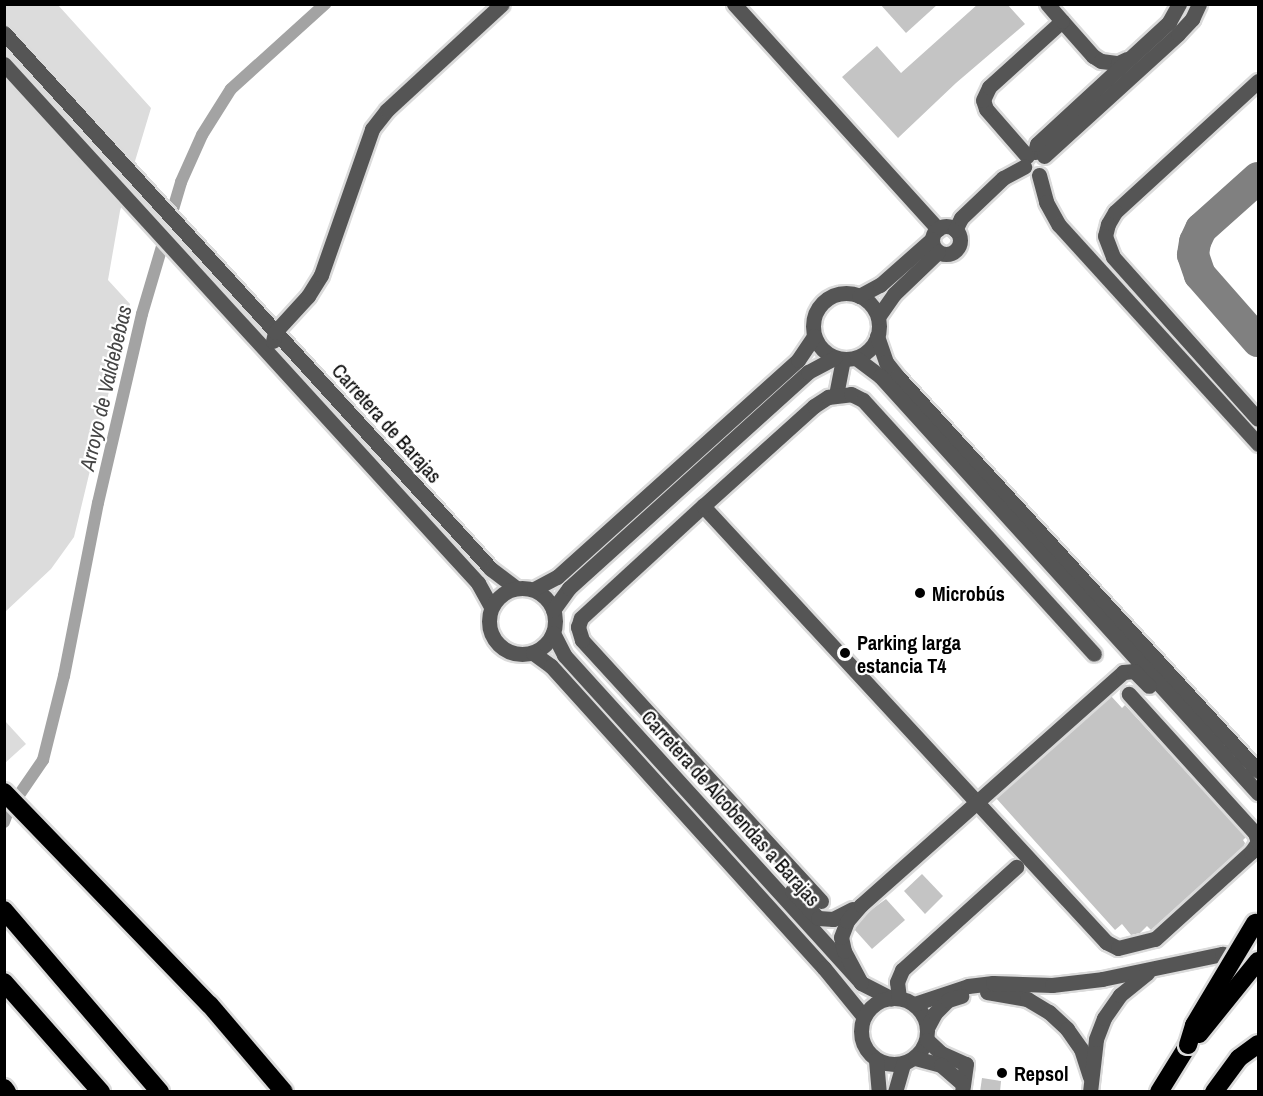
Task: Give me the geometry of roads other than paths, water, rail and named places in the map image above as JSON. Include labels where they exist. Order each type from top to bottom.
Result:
[{"type":"highway","points":[[4,792],[210,1005],[284,1092]]},
{"type":"highway","points":[[4,910],[160,1092]]},
{"type":"highway","points":[[1188,1045],[1194,1025],[1257,921]]},
{"type":"highway","points":[[1160,1092],[1188,1045],[1258,961]]},
{"type":"highway","points":[[4,982],[100,1092]]},
{"type":"highway","points":[[1214,1092],[1239,1058],[1258,1044]]},
{"type":"street","points":[[270,356],[275,332],[308,296],[321,275],[372,129],[387,110],[502,4]]},
{"type":"street","points":[[735,4],[936,240],[947,254],[958,247],[960,237],[955,230],[946,227],[936,240],[894,294],[878,317]]},
{"type":"street","points":[[1047,4],[1093,56],[1101,61],[1118,63],[1130,58]]},
{"type":"street","points":[[1179,4],[1169,22],[1037,144],[1028,173],[1039,175],[1046,202],[1059,225],[1258,444]]},
{"type":"street","points":[[955,230],[961,218],[1003,178],[1033,158],[1178,34],[1192,19],[1199,4]]},
{"type":"street","points":[[1033,158],[986,109],[983,99],[989,87],[1062,21]]},
{"type":"street","name":"Carretera de Barajas","points":[[4,33],[491,569],[516,588]]},
{"type":"street","name":"Carretera de Barajas","points":[[4,64],[478,583],[491,606]]},
{"type":"street","points":[[1258,81],[1115,212],[1105,236],[1113,257],[1258,418]]},
{"type":"street","points":[[936,240],[880,285],[859,296],[838,294],[828,298],[814,315],[814,336],[821,350],[880,376],[1258,793]]},
{"type":"street","points":[[859,296],[874,308],[878,317],[878,336],[890,368],[1258,771]]},
{"type":"street","points":[[534,589],[557,577],[798,360],[814,336]]},
{"type":"street","points":[[554,610],[543,594],[534,589],[516,588],[506,591],[491,606],[488,617],[493,639],[511,653],[533,653],[542,648],[553,633],[554,610],[569,588],[808,372],[871,347],[878,336]]},
{"type":"street","points":[[836,395],[844,359]]},
{"type":"street","points":[[821,901],[582,640],[578,627],[581,618],[814,406],[836,395],[851,394],[863,400],[1094,654]]},
{"type":"street","points":[[704,506],[1106,942],[1123,948],[1155,939],[1251,852],[1256,847],[1258,837],[1129,693]]},
{"type":"street","name":"Carretera de Alcobendas a Barajas","points":[[553,633],[564,655],[861,983],[901,1000]]},
{"type":"street","name":"Carretera de Alcobendas a Barajas","points":[[533,653],[551,666],[850,996],[864,1017]]},
{"type":"street","points":[[861,983],[844,951],[841,937],[847,921],[861,905],[1123,672],[1134,671],[1160,697],[1176,702]]},
{"type":"street","points":[[729,836],[770,867],[818,918],[839,917],[861,905]]},
{"type":"street","points":[[963,1088],[966,1064],[941,1053],[927,1034],[920,1010],[901,1000],[897,982],[902,970],[1016,867]]},
{"type":"street","points":[[963,1088],[941,1065],[909,1061],[894,1065],[876,1060],[869,1054],[861,1036],[864,1017],[880,1001],[901,1000],[976,985],[993,983],[1052,985],[1102,979],[1222,954],[1258,961]]},
{"type":"street","points":[[1090,1084],[1096,1039],[1104,1018],[1120,996],[1155,968]]},
{"type":"street","points":[[896,1092],[909,1061],[927,1034],[935,1013],[948,1000],[967,993],[994,991],[1027,999],[1049,1012],[1067,1029],[1081,1049],[1090,1084]]},
{"type":"street","points":[[876,1060],[879,1092]]},
{"type":"waterway","name":"Arroyo de Valdebebas","points":[[4,822],[8,811],[43,760],[64,676],[98,503],[142,314],[181,182],[202,135],[231,89],[325,4]]},
{"type":"place","name":"Microbús","points":[[920,593]]},
{"type":"place","name":"Parking larga estancia T4","points":[[845,653]]},
{"type":"place","name":"Repsol","points":[[1002,1073]]}]
